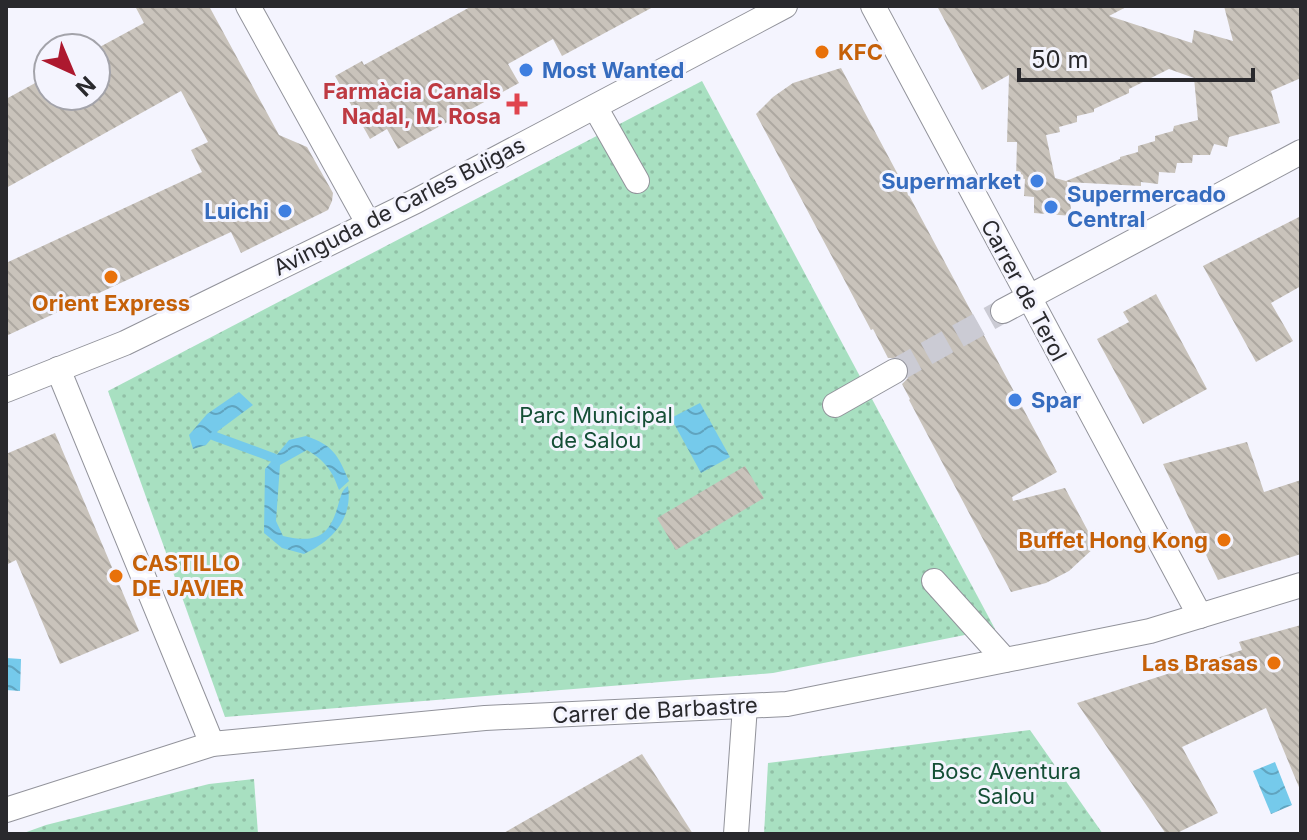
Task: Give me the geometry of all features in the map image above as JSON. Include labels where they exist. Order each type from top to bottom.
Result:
[{"type":"street","points":[[248,6],[368,223]]},
{"type":"street","name":"Avinguda de Carles Buïgas","points":[[6,390],[125,343],[416,201],[785,6]]},
{"type":"street","name":"Carrer de Terol","points":[[873,6],[1200,616]]},
{"type":"street","points":[[595,107],[637,181]]},
{"type":"street","points":[[1003,311],[1301,152]]},
{"type":"street","points":[[58,369],[212,744]]},
{"type":"street","points":[[835,405],[895,371]]},
{"type":"street","points":[[934,581],[1005,660]]},
{"type":"street","name":"Carrer de Barbastre","points":[[6,810],[212,744],[485,718],[787,704],[1150,631],[1301,585]]},
{"type":"street","points":[[736,834],[745,706]]},
{"type":"green space","name":"Parc Municipal de Salou","points":[[702,81],[995,629],[773,673],[225,717],[108,391]]},
{"type":"green space","name":"Bosc Aventura Salou","points":[[1030,730],[1103,834],[764,834],[768,763]]},
{"type":"green space","points":[[254,779],[258,834],[21,834],[209,784]]},
{"type":"water","points":[[239,392],[253,405],[218,431],[206,445],[193,449],[189,435],[207,414]]},
{"type":"water","points":[[700,403],[730,457],[701,473],[671,418]]},
{"type":"water","points":[[306,436],[334,452],[349,481],[339,490],[327,467],[307,450],[280,465],[276,521],[283,536],[305,539],[321,535],[331,523],[342,493],[348,486],[349,498],[344,519],[338,528],[323,543],[304,554],[282,548],[264,533],[265,469],[289,440]]},
{"type":"water","points":[[6,658],[21,659],[20,691],[6,690]]},
{"type":"water","points":[[1275,762],[1292,805],[1271,814],[1253,771]]},
{"type":"building","points":[[135,6],[209,6],[279,135],[307,147],[333,193],[332,201],[328,210],[241,253],[231,232],[6,336],[6,263],[202,172],[191,150],[208,142],[181,91],[6,188],[6,99],[32,85],[32,112],[112,112],[112,40],[144,23]]},
{"type":"building","points":[[472,6],[655,6],[562,56],[553,39],[508,64],[519,83],[398,149],[387,129],[370,139],[335,76],[362,61],[364,65]]},
{"type":"building","points":[[937,6],[1128,6],[1109,16],[1192,43],[1194,30],[1233,41],[1224,6],[1301,6],[1301,78],[1271,91],[1280,123],[1229,137],[1227,147],[1214,144],[1210,155],[1193,155],[1192,163],[1177,163],[1175,173],[1159,172],[1158,184],[1067,182],[1072,216],[1034,213],[1034,197],[1024,196],[1025,179],[1016,178],[1017,142],[1007,142],[1009,75],[982,90]],"holes":[[[1169,69],[1194,78],[1198,120],[1174,126],[1173,131],[1155,136],[1155,141],[1138,146],[1138,152],[1066,181],[1055,178],[1046,135],[1060,132],[1059,127],[1077,122],[1077,116],[1094,112],[1094,109]]]},
{"type":"building","points":[[841,68],[1057,472],[1012,497],[1013,501],[1065,488],[1096,546],[1069,571],[1046,583],[1011,592],[909,400],[902,384],[908,378],[908,364],[902,358],[888,358],[756,114],[793,83]]},
{"type":"building","points":[[1301,216],[1301,286],[1271,303],[1293,341],[1256,362],[1203,266]]},
{"type":"building","points":[[1156,294],[1207,389],[1143,424],[1097,339],[1129,322],[1123,312]]},
{"type":"building","points":[[55,433],[139,631],[60,664],[16,560],[6,565],[6,454]]},
{"type":"building","points":[[1247,442],[1264,492],[1301,480],[1301,554],[1218,580],[1163,464]]},
{"type":"building","points":[[745,466],[764,498],[676,550],[657,518]]},
{"type":"building","points":[[1301,625],[1301,792],[1266,708],[1182,747],[1218,813],[1175,834],[1166,834],[1077,703],[1242,650],[1239,642]]},
{"type":"building","points":[[642,754],[693,834],[502,834]]},
{"type":"waterway","points":[[214,436],[274,458]]},
{"type":"tunnel","points":[[895,371],[1003,311]]},
{"type":"place","name":"KFC","points":[[822,52]]},
{"type":"place","name":"Most Wanted","points":[[526,70]]},
{"type":"place","name":"Farmàcia Canals Nadal, M. Rosa","points":[[517,104]]},
{"type":"place","name":"Supermarket","points":[[1037,181]]},
{"type":"place","name":"Supermercado Central","points":[[1051,207]]},
{"type":"place","name":"Luichi","points":[[285,211]]},
{"type":"place","name":"Orient Express","points":[[111,277]]},
{"type":"place","name":"Spar","points":[[1015,400]]},
{"type":"place","name":"Buffet Hong Kong","points":[[1224,540]]},
{"type":"place","name":"CASTILLO DE JAVIER","points":[[116,576]]},
{"type":"place","name":"Las Brasas","points":[[1274,663]]}]
